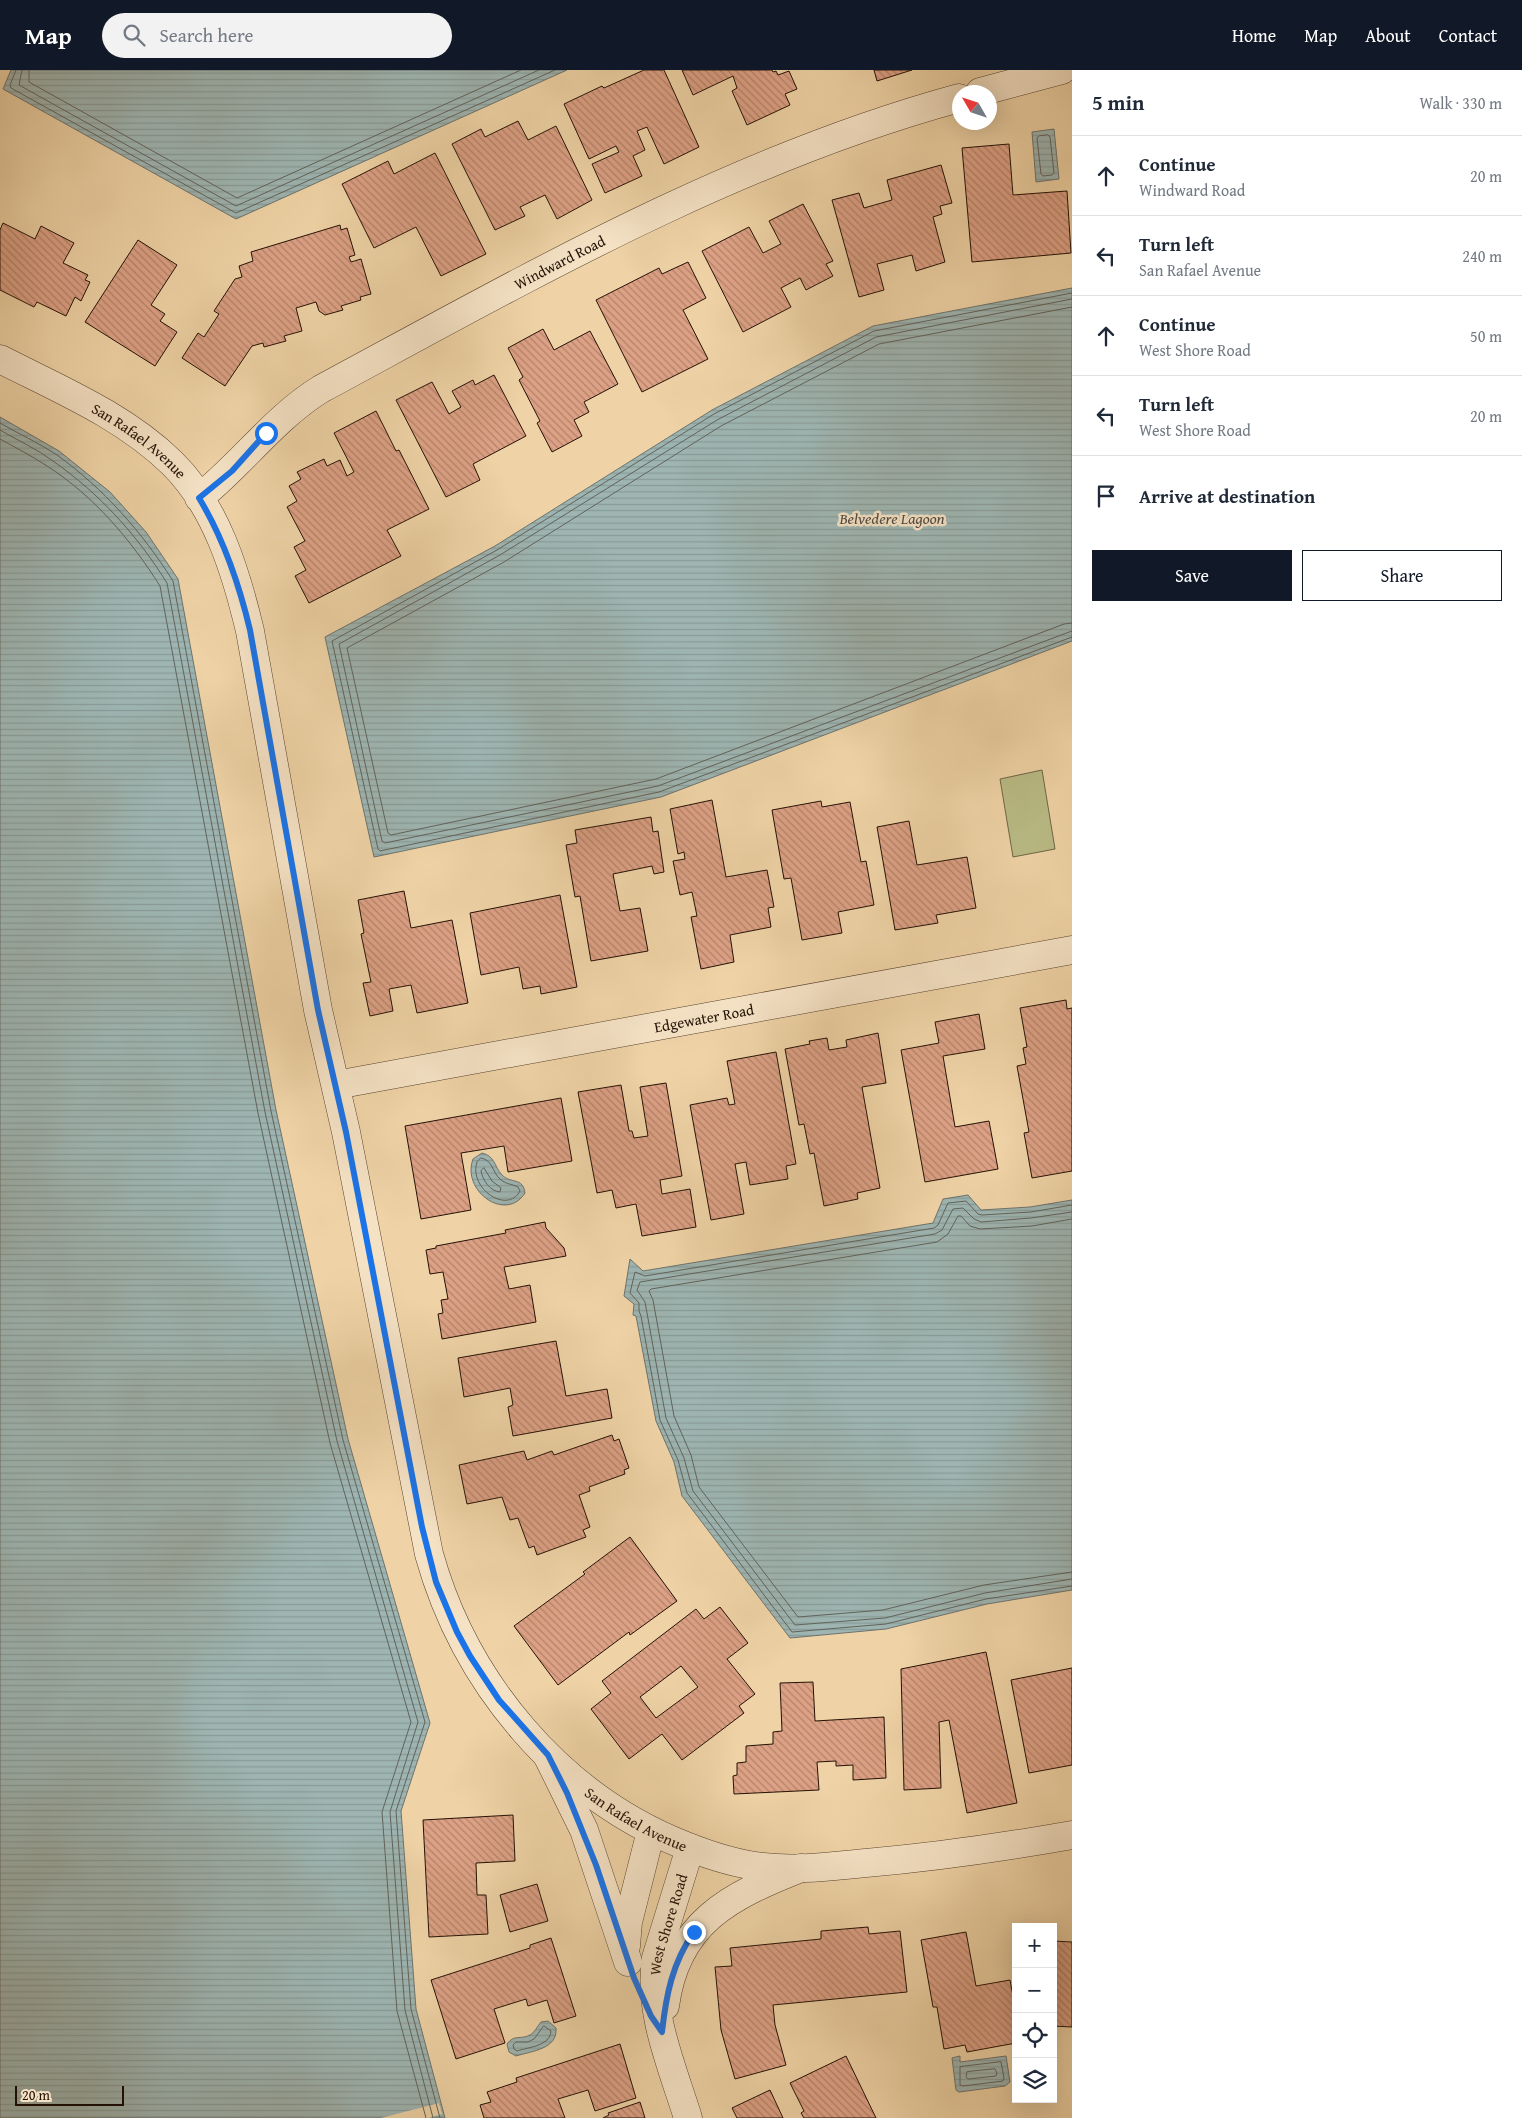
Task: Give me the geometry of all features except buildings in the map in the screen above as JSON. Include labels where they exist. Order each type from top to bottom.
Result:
[{"type":"street","points":[[997,87],[1062,70]]},
{"type":"street","name":"Windward Road","points":[[199,498],[232,471],[271,427],[300,402],[320,389],[569,255],[756,168],[900,114],[952,100]]},
{"type":"street","name":"San Rafael Avenue","points":[[0,359],[127,427],[173,464],[199,498],[211,518],[226,551],[244,606],[318,1010],[336,1085],[422,1527],[436,1582],[457,1632],[485,1679],[516,1721],[548,1755],[594,1796],[651,1831],[690,1848],[742,1864],[801,1868],[935,1856],[1072,1835]]},
{"type":"street","name":"Edgewater Road","points":[[336,1085],[1072,950]]},
{"type":"street","name":"West Shore Road","points":[[548,1755],[584,1830],[628,1962],[642,1997],[662,2032]]},
{"type":"street","name":"West Shore Road","points":[[628,1962],[626,1936],[628,1922],[651,1831]]},
{"type":"street","name":"West Shore Road","points":[[688,2118],[662,2032],[654,1996],[653,1976],[656,1958],[690,1848]]},
{"type":"street","name":"West Shore Road","points":[[662,2032],[666,2000],[676,1963],[683,1947],[705,1919],[734,1899],[801,1868]]},
{"type":"green space","points":[[1042,770],[1055,849],[1013,857],[1000,779]]},
{"type":"water","points":[[11,70],[567,70],[236,219],[3,89]]},
{"type":"water","points":[[1054,129],[1059,179],[1036,182],[1032,132]]},
{"type":"water","name":"Belvedere Lagoon","points":[[1072,288],[1072,641],[661,797],[374,857],[325,637],[495,546],[712,410],[873,326]]},
{"type":"water","points":[[0,417],[59,451],[110,492],[146,532],[178,579],[276,1110],[348,1439],[430,1723],[401,1811],[416,2009],[445,2118],[0,2118]]},
{"type":"water","points":[[482,1153],[492,1159],[499,1172],[505,1178],[522,1185],[525,1193],[517,1201],[507,1205],[497,1204],[479,1192],[473,1182],[471,1171],[473,1159]]},
{"type":"water","points":[[968,1195],[981,1210],[1030,1207],[1072,1200],[1072,1590],[987,1604],[886,1629],[790,1638],[682,1496],[674,1462],[656,1421],[636,1316],[633,1315],[634,1304],[624,1296],[630,1259],[643,1271],[933,1223],[943,1199]]},
{"type":"water","points":[[548,2021],[556,2028],[556,2035],[548,2045],[516,2056],[509,2052],[507,2044],[512,2039],[530,2035],[541,2022]]},
{"type":"water","points":[[960,2056],[960,2062],[1006,2056],[1010,2082],[1005,2086],[959,2092],[956,2090],[952,2058]]},
{"type":"pier","points":[[439,2103],[442,2114],[429,2118],[381,2118]]},
{"type":"route","points":[[266,433],[232,471],[199,498],[211,518],[228,557],[237,581],[250,630],[318,1010],[346,1132],[422,1527],[436,1582],[457,1632],[470,1656],[499,1700],[548,1755],[584,1830],[634,1978],[651,2016],[662,2032],[670,1981],[683,1947],[694,1932]]}]
